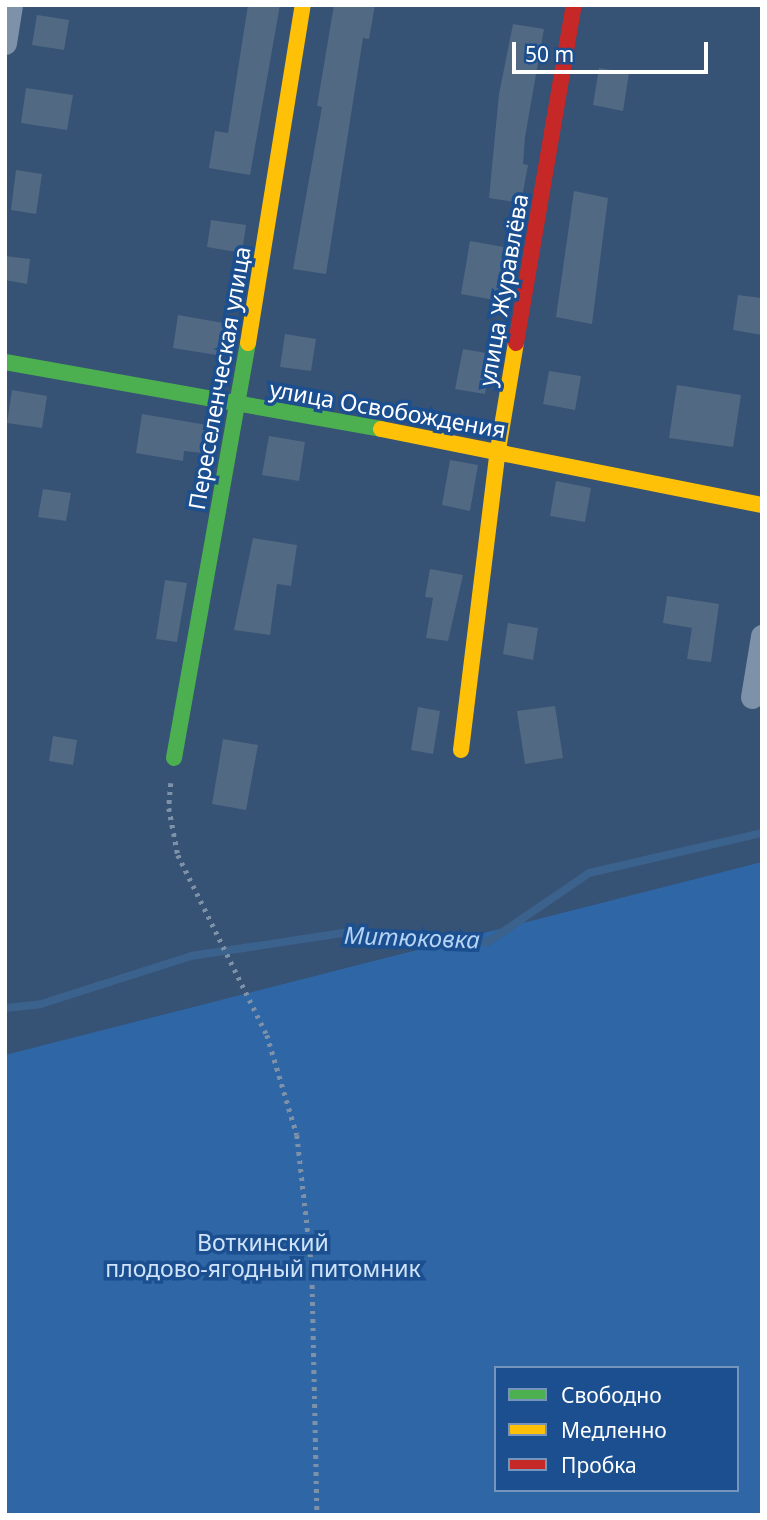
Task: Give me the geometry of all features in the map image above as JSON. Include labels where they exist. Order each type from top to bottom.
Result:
[{"type":"street","points":[[5,43],[11,5]]},
{"type":"street","name":"Переселенческая улица","points":[[174,758],[238,407],[303,5]]},
{"type":"street","name":"улица Журавлёва","points":[[461,750],[498,450],[575,5]]},
{"type":"street","name":"улица Освобождения","points":[[5,362],[238,407],[498,450],[762,505]]},
{"type":"street","points":[[752,697],[762,636]]},
{"type":"path","points":[[174,758],[169,808],[178,855],[267,1035],[297,1135],[312,1268],[317,1515]]},
{"type":"green space","name":"Воткинский плодово-ягодный питомник","points":[[762,862],[762,1515],[5,1515],[5,1055]]},
{"type":"building","points":[[248,5],[280,5],[250,175],[209,168],[215,131],[228,133]]},
{"type":"building","points":[[334,5],[375,5],[369,39],[363,38],[326,274],[293,269],[322,107],[317,106]]},
{"type":"building","points":[[37,15],[69,20],[64,50],[32,45]]},
{"type":"building","points":[[513,24],[544,29],[525,137],[523,164],[528,165],[521,203],[489,198],[499,94]]},
{"type":"building","points":[[599,68],[629,73],[623,111],[593,105]]},
{"type":"building","points":[[26,88],[73,95],[67,130],[21,123]]},
{"type":"building","points":[[16,170],[42,174],[36,214],[11,210]]},
{"type":"building","points":[[574,191],[608,198],[592,324],[556,317]]},
{"type":"building","points":[[211,220],[246,225],[242,253],[207,247]]},
{"type":"building","points":[[470,241],[509,248],[500,301],[461,294]]},
{"type":"building","points":[[5,256],[30,259],[27,284],[5,280]]},
{"type":"building","points":[[738,295],[762,298],[762,335],[733,330]]},
{"type":"building","points":[[178,315],[229,324],[223,356],[173,348]]},
{"type":"building","points":[[285,334],[316,339],[311,371],[280,367]]},
{"type":"building","points":[[463,349],[492,354],[485,394],[455,389]]},
{"type":"building","points":[[549,371],[581,376],[575,410],[543,404]]},
{"type":"building","points":[[677,385],[741,395],[733,447],[669,438]]},
{"type":"building","points":[[12,390],[47,396],[42,428],[7,423]]},
{"type":"building","points":[[142,414],[207,425],[203,453],[184,451],[183,461],[136,453]]},
{"type":"building","points":[[269,436],[305,442],[299,481],[262,475]]},
{"type":"building","points":[[450,460],[478,465],[470,511],[442,505]]},
{"type":"building","points":[[556,481],[591,488],[585,522],[550,516]]},
{"type":"building","points":[[43,489],[71,493],[66,521],[38,517]]},
{"type":"building","points":[[253,538],[297,545],[291,586],[277,584],[270,635],[234,630]]},
{"type":"building","points":[[430,569],[463,575],[448,641],[426,638],[433,598],[425,597]]},
{"type":"building","points":[[165,580],[187,583],[177,642],[156,639]]},
{"type":"building","points":[[667,596],[719,604],[711,662],[687,659],[692,628],[663,623]]},
{"type":"building","points":[[508,623],[538,628],[533,660],[503,654]]},
{"type":"building","points":[[555,706],[563,758],[525,764],[517,711]]},
{"type":"building","points":[[418,707],[440,711],[433,754],[411,750]]},
{"type":"building","points":[[53,736],[77,740],[73,765],[49,761]]},
{"type":"building","points":[[223,739],[258,745],[246,810],[212,804]]},
{"type":"waterway","name":"Митюковка","points":[[5,1008],[41,1004],[191,956],[349,932],[488,942],[589,873],[762,833]]},
{"type":"traffic: fast","points":[[174,758],[248,343]]},
{"type":"traffic: fast","points":[[5,362],[381,429]]},
{"type":"traffic: slow","points":[[248,343],[303,5]]},
{"type":"traffic: slow","points":[[461,750],[498,450],[516,343]]},
{"type":"traffic: slow","points":[[381,429],[762,505]]},
{"type":"traffic: jam","points":[[516,343],[574,5]]}]
